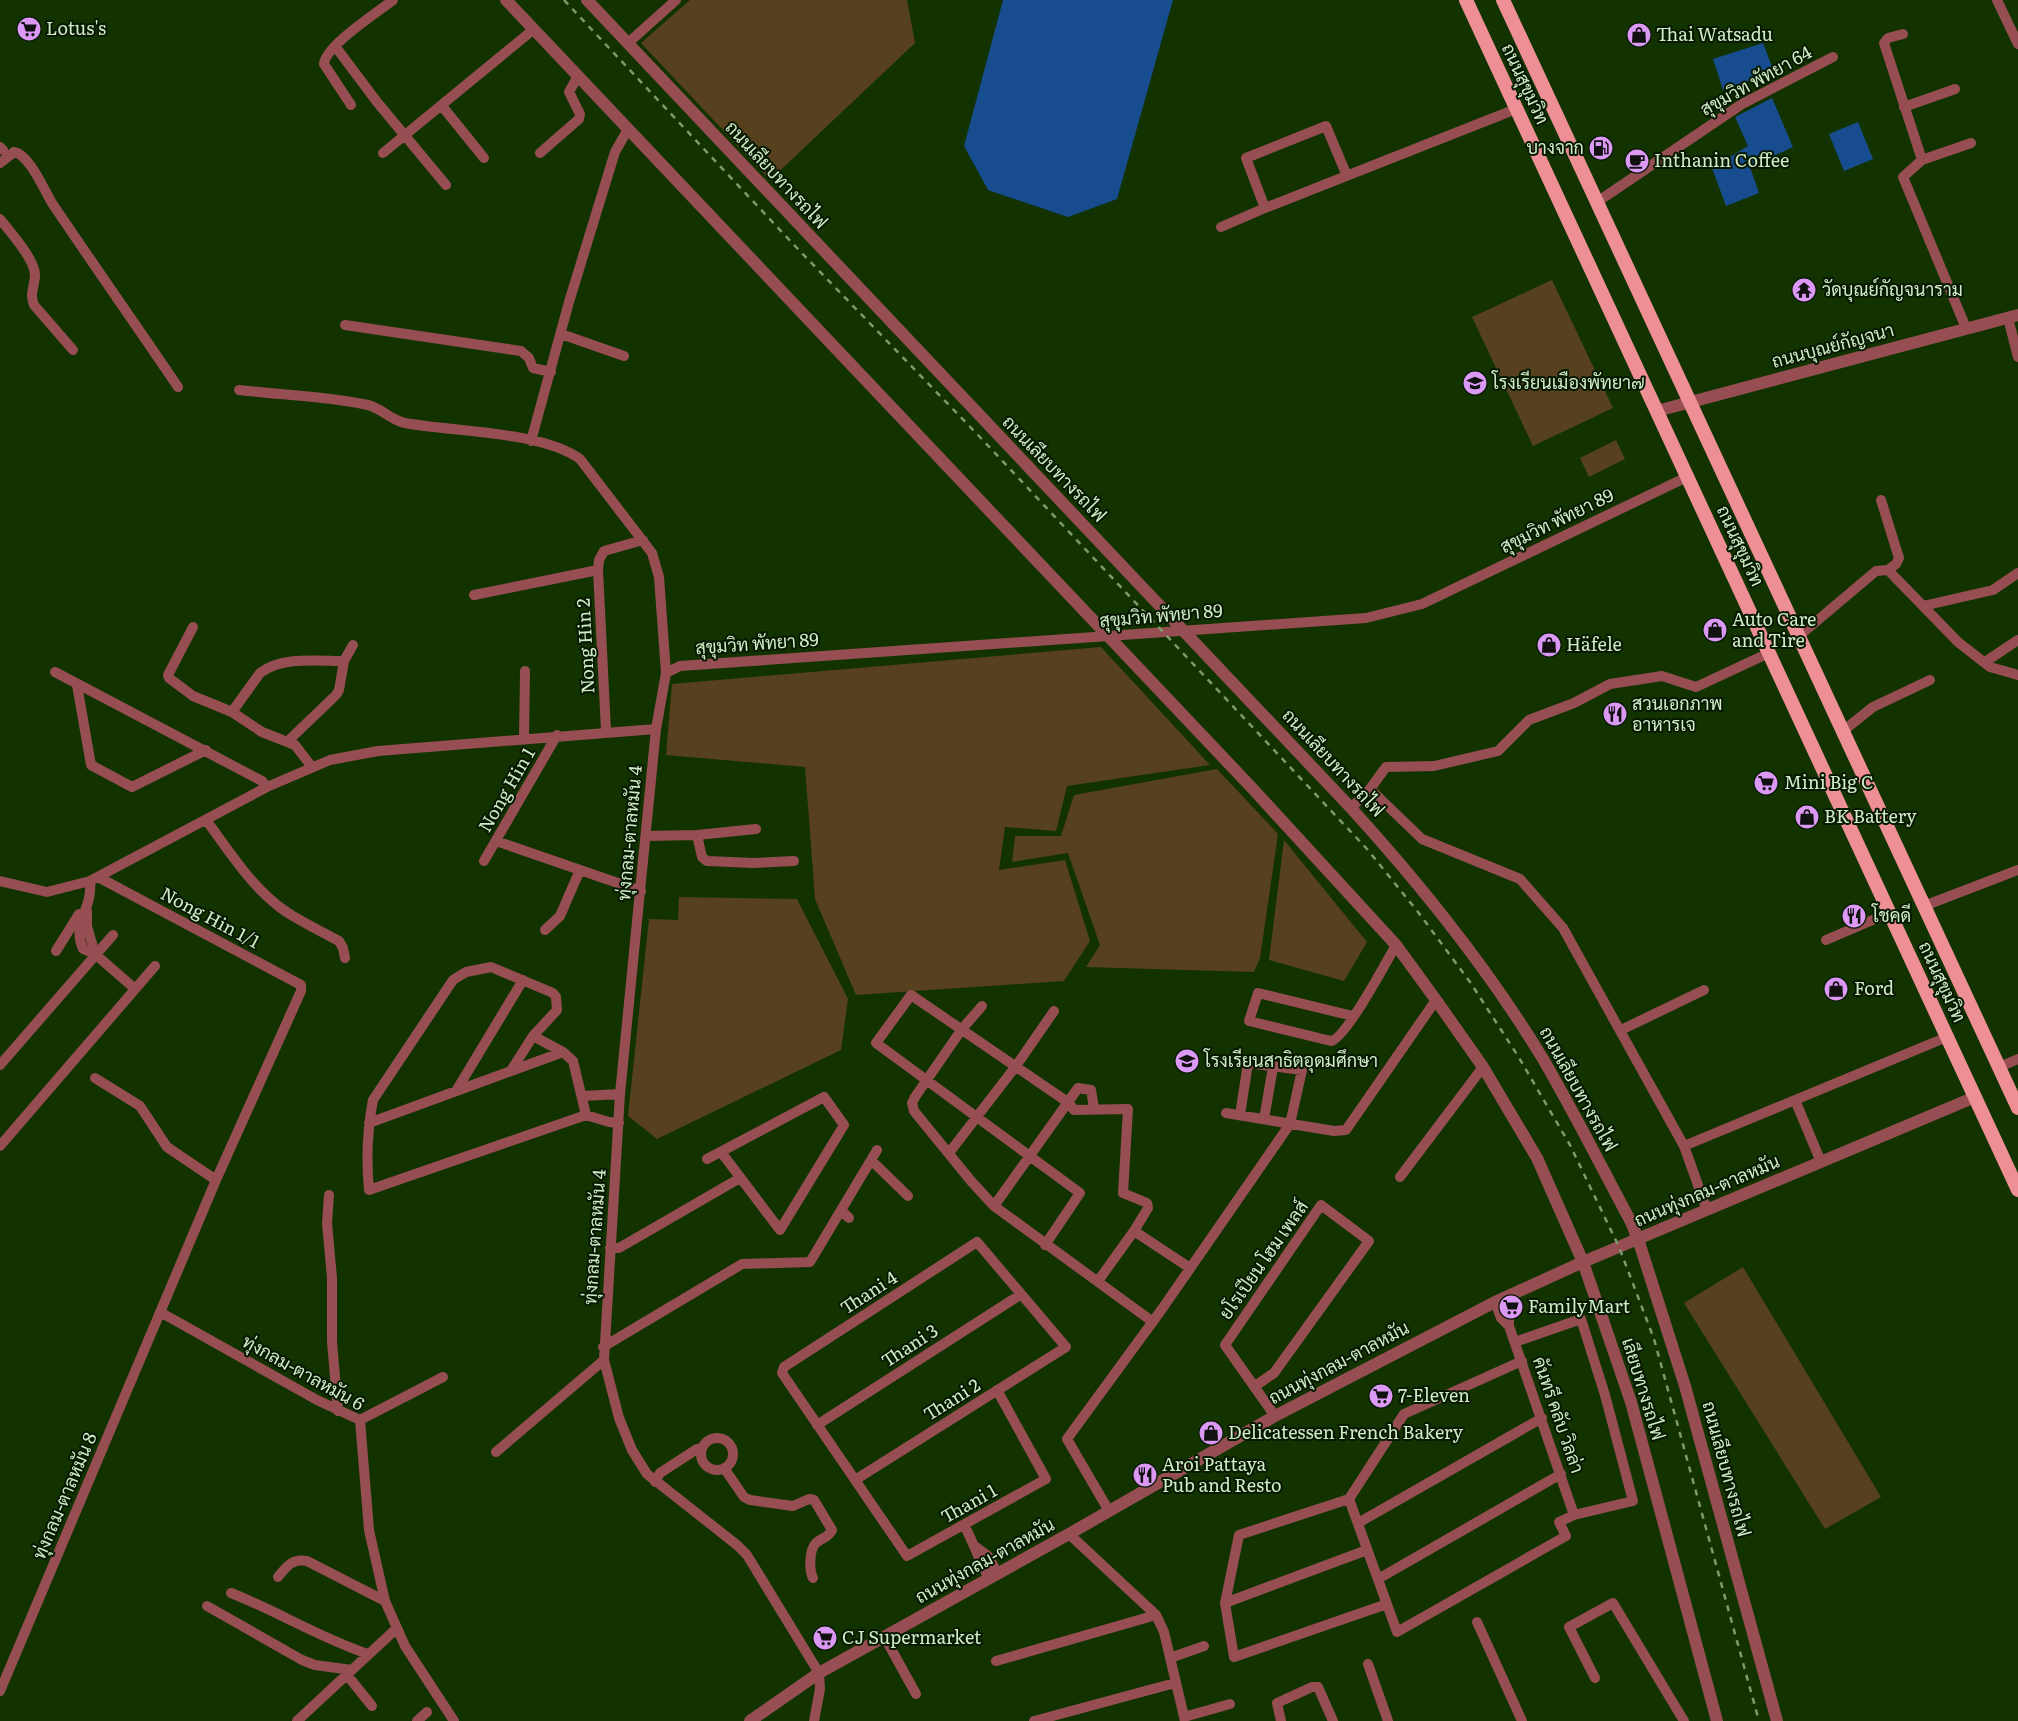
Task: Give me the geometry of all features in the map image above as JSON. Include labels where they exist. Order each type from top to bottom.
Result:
[{"type":"highway","name":"ถนนสุขุมวิท","points":[[1466,0],[2018,1190]]},
{"type":"highway","name":"ถนนสุขุมวิท","points":[[1503,0],[2018,1108]]},
{"type":"street","points":[[351,105],[324,64],[324,59],[335,46],[393,0]]},
{"type":"street","points":[[506,0],[1252,788],[1396,945],[1483,1067],[1537,1158],[1584,1262]]},
{"type":"street","name":"ถนนเลียบทางรถไฟ","points":[[587,0],[1351,808],[1445,917],[1496,986],[1543,1059],[1632,1222],[1686,1386],[1777,1721]]},
{"type":"street","points":[[628,43],[676,0]]},
{"type":"street","points":[[1997,0],[2018,44]]},
{"type":"street","points":[[383,153],[534,29]]},
{"type":"street","points":[[1903,34],[1888,38],[1884,43],[1922,160]]},
{"type":"street","points":[[335,46],[404,136],[446,185]]},
{"type":"street","name":"สุขุมวิท พัทยา 64","points":[[1597,202],[1742,104],[1833,57]]},
{"type":"street","points":[[540,153],[579,119],[580,114],[569,92],[578,76]]},
{"type":"street","points":[[1904,107],[1955,88]]},
{"type":"street","points":[[442,106],[484,158]]},
{"type":"street","points":[[1220,227],[1516,109]]},
{"type":"street","points":[[1266,208],[1246,158],[1326,126],[1347,176]]},
{"type":"street","points":[[531,441],[615,152],[628,129]]},
{"type":"street","points":[[1966,328],[1903,177],[1922,160],[1971,143]]},
{"type":"street","points":[[0,163],[14,152],[26,158],[41,186],[178,386]]},
{"type":"street","points":[[0,219],[32,264],[35,275],[31,297],[34,305],[74,350]]},
{"type":"street","points":[[2013,316],[2018,357]]},
{"type":"street","name":"ถนนบุณย์กัญจนา","points":[[1656,411],[2013,316]]},
{"type":"street","points":[[345,325],[521,351],[528,358],[533,368],[551,372]]},
{"type":"street","points":[[561,334],[624,356]]},
{"type":"street","points":[[1,882],[47,892],[94,879],[267,787],[330,760],[378,750],[606,731],[656,729],[666,673],[659,577],[652,553],[580,459],[567,450],[531,441],[457,428],[406,423],[389,417],[370,405],[239,390]]},
{"type":"street","name":"สุขุมวิท พัทยา 89","points":[[666,673],[680,666],[1366,618],[1422,604],[1687,477]]},
{"type":"street","points":[[1799,636],[1869,576],[1876,571],[1888,570],[1898,562],[1899,558],[1881,500]]},
{"type":"street","points":[[474,595],[598,565],[604,551],[643,540]]},
{"type":"street","name":"Nong Hin 2","points":[[598,565],[606,731]]},
{"type":"street","points":[[1888,570],[1958,642],[1990,667],[2018,675]]},
{"type":"street","points":[[1923,606],[1993,590],[2018,573]]},
{"type":"street","points":[[193,627],[168,676],[193,696],[232,712],[262,732],[295,745],[312,767]]},
{"type":"street","points":[[1985,662],[2018,640]]},
{"type":"street","points":[[288,742],[336,695],[339,690],[344,661],[353,644]]},
{"type":"street","points":[[1351,808],[1370,789],[1386,767],[1434,766],[1498,750],[1529,720],[1574,703],[1610,684],[1662,676],[1696,687],[1769,653]]},
{"type":"street","points":[[232,712],[260,673],[266,668],[285,662],[344,661]]},
{"type":"street","points":[[524,738],[525,671]]},
{"type":"street","points":[[55,672],[206,750],[262,781],[267,787]]},
{"type":"street","points":[[1843,731],[1873,707],[1930,680]]},
{"type":"street","points":[[77,685],[91,765],[132,787],[206,750]]},
{"type":"street","name":"ทุ่งกลม-ตาลหมัน 4","points":[[656,729],[620,1094],[603,1347],[604,1360],[622,1426],[640,1462],[655,1482],[737,1545],[746,1555],[819,1672]]},
{"type":"street","name":"Nong Hin 1","points":[[484,861],[557,735]]},
{"type":"street","points":[[1370,789],[1422,839],[1520,879],[1563,928],[1684,1146],[1706,1210]]},
{"type":"street","points":[[206,820],[242,869],[263,892],[288,913],[338,941],[343,948],[345,958]]},
{"type":"street","points":[[646,836],[696,836],[756,830]]},
{"type":"street","points":[[696,836],[702,856],[707,861],[754,863],[794,861]]},
{"type":"street","points":[[496,841],[641,891]]},
{"type":"street","points":[[544,930],[560,916],[580,870]]},
{"type":"street","points":[[1924,906],[2018,870]]},
{"type":"street","points":[[94,879],[88,906],[87,926],[95,954],[134,988]]},
{"type":"street","name":"Nong Hin 1/1","points":[[94,879],[301,985],[301,990]]},
{"type":"street","points":[[56,951],[76,917],[88,906]]},
{"type":"street","points":[[1826,940],[1889,913]]},
{"type":"street","points":[[0,1065],[113,935]]},
{"type":"street","points":[[1354,1016],[1258,993],[1249,1021],[1331,1041],[1338,1039],[1354,1016],[1396,945]]},
{"type":"street","points":[[0,1146],[134,988],[155,966]]},
{"type":"street","points":[[512,1069],[533,1036],[557,1010],[556,997],[553,993],[491,967],[466,972],[453,980],[374,1100],[368,1122],[366,1159],[369,1190],[586,1115],[609,1122],[619,1122]]},
{"type":"street","points":[[456,1091],[523,980]]},
{"type":"street","name":"ทุ่งกลม-ตาลหมัน 8","points":[[0,1692],[216,1180],[301,990]]},
{"type":"street","points":[[1621,1030],[1704,990]]},
{"type":"street","points":[[1045,1245],[1080,1193],[876,1043],[911,996],[1016,1066],[1068,1103],[1074,1110],[1086,1111],[1094,1108],[1128,1109],[1123,1193],[1147,1204],[1148,1208],[1098,1281]]},
{"type":"street","points":[[1226,1113],[1334,1131],[1346,1130],[1436,1000]]},
{"type":"street","points":[[982,1006],[962,1029],[926,1080],[915,1097],[912,1107],[971,1181],[994,1206],[1153,1322]]},
{"type":"street","points":[[949,1154],[1016,1066],[1054,1010]]},
{"type":"street","points":[[533,1036],[564,1052],[573,1061],[586,1115]]},
{"type":"street","points":[[1684,1146],[1947,1037]]},
{"type":"street","points":[[368,1122],[564,1052]]},
{"type":"street","points":[[1998,1066],[2018,1058]]},
{"type":"street","points":[[1109,1511],[1067,1439],[1153,1322],[1290,1124],[1302,1070],[1248,1063],[1240,1115]]},
{"type":"street","points":[[1264,1119],[1273,1067]]},
{"type":"street","points":[[1400,1177],[1483,1067]]},
{"type":"street","points":[[95,1078],[140,1106],[167,1147],[216,1180]]},
{"type":"street","points":[[994,1206],[1078,1088],[1091,1090],[1094,1108]]},
{"type":"street","points":[[582,1096],[620,1094]]},
{"type":"street","points":[[707,1159],[824,1097],[844,1124],[780,1230],[721,1152]]},
{"type":"street","name":"ถนนทุ่งกลม-ตาลหมัน","points":[[750,1721],[819,1672],[1069,1534],[1275,1416],[1499,1300],[1584,1262],[1975,1097]]},
{"type":"street","points":[[1795,1100],[1821,1162]]},
{"type":"street","points":[[603,1347],[742,1264],[810,1262],[877,1150]]},
{"type":"street","points":[[871,1160],[908,1196]]},
{"type":"street","points":[[610,1248],[619,1248],[740,1178]]},
{"type":"street","points":[[329,1194],[327,1223],[332,1278],[332,1342],[338,1411]]},
{"type":"street","name":"ยโรเปียน โฮม เพลส์","points":[[1255,1386],[1274,1373],[1369,1241],[1321,1205],[1225,1346],[1275,1416]]},
{"type":"street","points":[[841,1210],[849,1218]]},
{"type":"street","points":[[1134,1231],[1190,1268]]},
{"type":"street","name":"Thani 4","points":[[817,1425],[782,1373],[784,1367],[977,1242],[1020,1295]]},
{"type":"street","name":"เลียบทางรถไฟ","points":[[1584,1262],[1631,1402],[1717,1721]]},
{"type":"street","name":"Thani 2","points":[[855,1480],[1066,1347],[1020,1295]]},
{"type":"street","name":"Thani 3","points":[[817,1425],[1020,1295]]},
{"type":"street","name":"คันทรี คลับ วิลล่า","points":[[1499,1300],[1501,1318],[1509,1326],[1515,1342],[1574,1515]]},
{"type":"street","name":"ทุ่งกลม-ตาลหมัน 6","points":[[160,1312],[338,1411],[360,1420],[369,1530],[385,1601],[404,1646],[454,1721]]},
{"type":"street","points":[[1349,1499],[1397,1632],[1566,1536],[1559,1522],[1574,1515],[1633,1501],[1605,1394],[1581,1319],[1515,1342]]},
{"type":"street","points":[[496,1452],[604,1360]]},
{"type":"street","points":[[1387,1604],[1234,1657],[1225,1603],[1239,1535],[1349,1499],[1404,1414],[1522,1361]]},
{"type":"street","points":[[360,1420],[443,1378]]},
{"type":"street","name":"Thani 1","points":[[855,1480],[906,1556],[1046,1479],[997,1390]]},
{"type":"street","points":[[1358,1523],[1542,1418]]},
{"type":"street","points":[[817,1425],[855,1480]]},
{"type":"street","points":[[655,1482],[660,1473],[697,1448],[702,1448],[710,1440],[722,1439],[727,1442],[733,1452],[732,1458],[724,1468],[712,1470],[702,1461],[702,1448]]},
{"type":"street","points":[[724,1468],[744,1497],[750,1500],[794,1506],[810,1499],[814,1500],[832,1530],[830,1534],[815,1544],[810,1571],[813,1578]]},
{"type":"street","points":[[1378,1579],[1561,1474]]},
{"type":"street","points":[[964,1525],[976,1546],[979,1560],[994,1576]]},
{"type":"street","points":[[1069,1534],[1156,1615],[1164,1632],[1184,1719],[1230,1704]]},
{"type":"street","points":[[1225,1603],[1367,1550]]},
{"type":"street","points":[[278,1577],[288,1564],[300,1559],[307,1560],[385,1601]]},
{"type":"street","points":[[231,1592],[261,1604],[343,1646],[368,1654]]},
{"type":"street","points":[[1595,1678],[1568,1627],[1613,1603],[1684,1721]]},
{"type":"street","points":[[207,1606],[302,1660],[315,1665],[349,1672],[372,1706]]},
{"type":"street","points":[[996,1661],[1156,1615]]},
{"type":"street","points":[[1477,1622],[1522,1721]]},
{"type":"street","points":[[297,1721],[396,1628]]},
{"type":"street","points":[[884,1636],[916,1694]]},
{"type":"street","points":[[1170,1658],[1204,1646]]},
{"type":"street","points":[[1368,1664],[1388,1721]]},
{"type":"street","points":[[814,1721],[820,1689],[819,1672]]},
{"type":"street","points":[[1034,1721],[1175,1683]]},
{"type":"street","points":[[1281,1721],[1277,1703],[1312,1687],[1318,1687],[1333,1721]]},
{"type":"street","points":[[417,1721],[427,1712]]},
{"type":"shaded area","points":[[690,0],[907,0],[915,43],[770,180],[641,43]]},
{"type":"shaded area","points":[[1552,280],[1613,408],[1533,446],[1472,317]]},
{"type":"shaded area","points":[[1616,440],[1625,459],[1589,477],[1580,458]]},
{"type":"shaded area","points":[[1101,647],[1210,765],[1067,786],[1056,831],[1005,827],[999,870],[1065,860],[1090,941],[1064,981],[856,995],[815,899],[805,767],[666,755],[672,684]]},
{"type":"shaded area","points":[[1217,769],[1278,834],[1260,958],[1254,972],[1086,967],[1100,945],[1068,853],[1012,862],[1015,836],[1061,836],[1074,795]]},
{"type":"shaded area","points":[[1284,840],[1367,942],[1344,981],[1269,960]]},
{"type":"shaded area","points":[[679,897],[797,899],[848,999],[841,1050],[657,1139],[628,1116],[649,919],[678,920]]},
{"type":"shaded area","points":[[1743,1267],[1881,1497],[1825,1529],[1684,1303]]},
{"type":"water","points":[[1003,0],[1173,0],[1117,199],[1068,217],[988,190],[964,146]]},
{"type":"water","points":[[1763,43],[1774,72],[1723,90],[1713,59]]},
{"type":"water","points":[[1772,98],[1793,147],[1750,167],[1759,193],[1726,206],[1712,168],[1748,146],[1735,117]]},
{"type":"water","points":[[1858,122],[1873,159],[1844,171],[1829,134]]},
{"type":"railway","points":[[564,0],[796,247],[978,435],[1367,849],[1418,912],[1470,982],[1518,1056],[1570,1145],[1619,1247],[1654,1339],[1759,1721]]},
{"type":"place","name":"Lotus's","points":[[29,29]]},
{"type":"place","name":"Thai Watsadu","points":[[1639,35]]},
{"type":"place","name":"บางจาก","points":[[1601,148]]},
{"type":"place","name":"Inthanin Coffee","points":[[1637,161]]},
{"type":"place","name":"วัดบุณย์กัญจนาราม","points":[[1804,290]]},
{"type":"place","name":"โรงเรียนเมืองพัทยา๗","points":[[1475,383]]},
{"type":"place","name":"Auto Care and Tire","points":[[1715,630]]},
{"type":"place","name":"Häfele","points":[[1549,645]]},
{"type":"place","name":"สวนเอกภาพ อาหารเจ","points":[[1615,714]]},
{"type":"place","name":"Mini Big C","points":[[1766,783]]},
{"type":"place","name":"BK Battery","points":[[1807,817]]},
{"type":"place","name":"โชคดี","points":[[1854,916]]},
{"type":"place","name":"Ford","points":[[1836,989]]},
{"type":"place","name":"โรงเรียนสาธิตอุดมศึกษา","points":[[1187,1061]]},
{"type":"place","name":"FamilyMart","points":[[1511,1307]]},
{"type":"place","name":"7-Eleven","points":[[1381,1396]]},
{"type":"place","name":"Delicatessen French Bakery","points":[[1211,1433]]},
{"type":"place","name":"Aroi Pattaya Pub and Resto","points":[[1145,1475]]},
{"type":"place","name":"CJ Supermarket","points":[[825,1638]]}]
